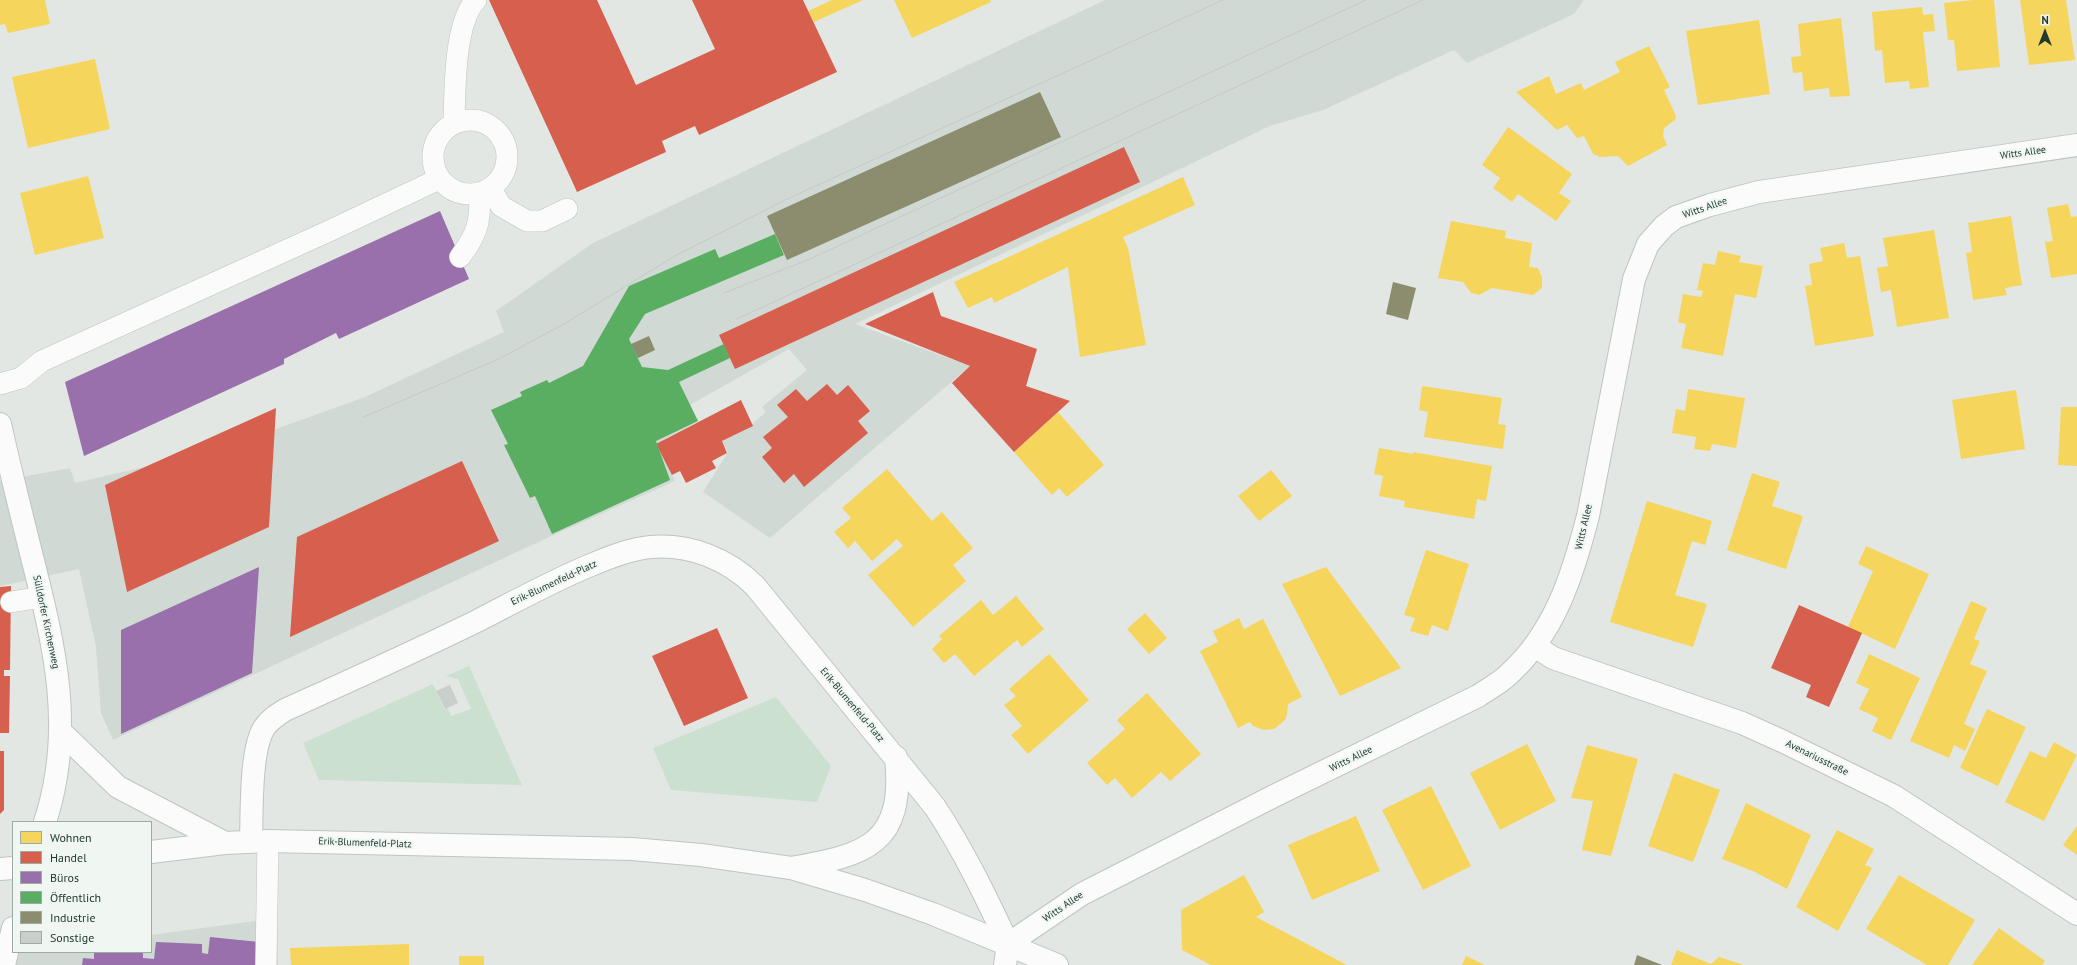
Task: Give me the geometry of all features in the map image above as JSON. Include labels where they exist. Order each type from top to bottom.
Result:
[{"type":"street","name":"Witts Allee","points":[[1007,955],[1082,894],[1478,696],[1508,675],[1535,646],[1547,628],[1568,586],[1588,516],[1634,279],[1648,244],[1664,226],[1676,217],[1703,207],[1759,192],[2077,145]]},
{"type":"street","name":"Sülldorfer Kirchenweg","points":[[0,424],[54,648],[59,687],[61,732],[56,781],[45,821]]},
{"type":"street","name":"Erik-Blumenfeld-Platz","points":[[259,841],[256,747],[265,727],[274,717],[285,710],[444,637],[593,564],[633,550],[651,547],[673,547],[713,557],[731,567],[755,586],[841,693],[896,757],[935,807],[955,837],[976,874],[1007,955]]},
{"type":"street","name":"Avenariusstraße","points":[[1535,646],[1553,658],[1742,723],[1789,744],[1894,796],[2077,914]]},
{"type":"street","points":[[61,732],[118,787],[225,843]]},
{"type":"street","name":"Erik-Blumenfeld-Platz","points":[[791,868],[841,859],[858,853],[877,839],[885,829],[895,803],[898,777],[896,757]]},
{"type":"street","name":"Erik-Blumenfeld-Platz","points":[[152,852],[225,843],[259,841],[632,849],[701,855],[791,868],[865,890],[927,912],[1007,955]]},
{"type":"street","points":[[0,869],[12,868]]},
{"type":"street","points":[[4,965],[12,932]]},
{"type":"street","points":[[1007,955],[1057,965]]},
{"type":"lane","points":[[454,123],[455,80],[463,22],[470,6],[476,0]]},
{"type":"lane","points":[[466,120],[478,120],[490,125],[500,134],[506,145],[508,157],[506,170],[500,181],[486,191],[469,195],[457,193],[447,187],[439,178],[434,167],[433,154],[436,142],[443,132],[454,123],[466,120]]},
{"type":"lane","points":[[0,384],[21,378],[42,361],[322,235],[439,178]]},
{"type":"lane","points":[[486,191],[501,206],[527,221],[542,221],[567,209]]},
{"type":"lane","points":[[460,257],[475,235],[480,220],[486,191]]},
{"type":"lane","points":[[11,602],[40,589]]},
{"type":"lane","points":[[259,841],[266,965]]},
{"type":"shaded area","points":[[1105,0],[1584,0],[1574,14],[1467,63],[1454,50],[1323,110],[1270,126],[855,324],[970,366],[770,538],[703,492],[728,452],[722,441],[745,430],[766,412],[762,407],[807,370],[789,349],[690,405],[698,421],[656,444],[675,481],[547,538],[113,740],[101,713],[96,647],[79,569],[0,586],[0,481],[70,468],[75,483],[166,462],[276,429],[365,397],[504,332],[496,311],[593,243]]},
{"type":"shaded area","points":[[277,918],[278,965],[0,965],[12,953],[152,953],[152,935]]},
{"type":"green space","points":[[469,666],[522,785],[319,780],[303,743],[433,684],[444,709],[448,708],[451,716],[471,709],[458,679],[446,676]]},
{"type":"green space","points":[[776,697],[831,766],[817,802],[671,790],[653,748]]},
{"type":"building: Wohnen","points":[[0,0],[45,0],[50,24],[8,33],[5,24],[0,25]]},
{"type":"building: Wohnen","points":[[832,0],[863,0],[814,22],[808,11]]},
{"type":"building: Wohnen","points":[[894,0],[990,0],[991,2],[912,38]]},
{"type":"building: Wohnen","points":[[1973,0],[1994,0],[2000,67],[1957,71],[1954,40],[1948,40],[1944,3]]},
{"type":"building: Wohnen","points":[[2020,0],[2066,0],[2075,60],[2029,65]]},
{"type":"building: Wohnen","points":[[1922,7],[1923,15],[1933,14],[1935,31],[1923,32],[1929,87],[1910,89],[1909,81],[1885,83],[1882,50],[1875,51],[1872,12]]},
{"type":"building: Wohnen","points":[[1841,18],[1850,96],[1830,97],[1829,88],[1804,91],[1802,72],[1793,73],[1791,57],[1801,56],[1798,24]]},
{"type":"building: Wohnen","points":[[1759,20],[1770,94],[1698,105],[1686,31]]},
{"type":"building: Wohnen","points":[[1649,46],[1670,87],[1664,90],[1676,116],[1675,120],[1664,128],[1663,136],[1667,145],[1628,166],[1618,156],[1600,157],[1593,154],[1584,136],[1577,138],[1567,125],[1557,130],[1516,92],[1549,76],[1556,94],[1581,83],[1584,90],[1620,72],[1615,62]]},
{"type":"building: Wohnen","points":[[95,59],[110,129],[28,148],[12,77]]},
{"type":"building: Wohnen","points":[[1508,127],[1572,174],[1559,193],[1571,201],[1556,221],[1518,194],[1512,202],[1493,188],[1500,178],[1482,165]]},
{"type":"building: Wohnen","points":[[88,176],[104,238],[35,255],[20,193]]},
{"type":"building: Wohnen","points":[[1183,177],[1195,205],[1123,237],[1128,248],[1146,345],[1080,357],[1068,267],[994,303],[992,297],[968,308],[954,282]]},
{"type":"building: Wohnen","points":[[2068,204],[2071,217],[2077,216],[2077,274],[2051,278],[2045,242],[2053,241],[2047,208]]},
{"type":"building: Wohnen","points":[[2011,216],[2022,285],[2005,288],[2007,295],[1973,300],[1966,253],[1972,252],[1968,223]]},
{"type":"building: Wohnen","points":[[1451,221],[1506,231],[1505,238],[1532,243],[1529,267],[1538,268],[1542,277],[1542,288],[1533,295],[1492,288],[1479,295],[1471,293],[1463,282],[1438,278]]},
{"type":"building: Wohnen","points":[[1934,230],[1949,318],[1897,327],[1891,290],[1881,292],[1877,268],[1888,266],[1883,238]]},
{"type":"building: Wohnen","points":[[1844,243],[1847,258],[1860,256],[1874,336],[1815,346],[1805,286],[1812,285],[1809,264],[1823,261],[1820,248]]},
{"type":"building: Wohnen","points":[[1718,251],[1741,256],[1739,262],[1763,266],[1756,298],[1735,294],[1723,356],[1681,348],[1686,324],[1678,322],[1683,294],[1701,297],[1703,291],[1697,290],[1703,263],[1715,265]]},
{"type":"building: Wohnen","points":[[1422,386],[1502,398],[1498,424],[1506,425],[1503,449],[1424,437],[1428,412],[1419,410]]},
{"type":"building: Wohnen","points":[[1688,389],[1745,398],[1736,448],[1712,444],[1710,451],[1694,449],[1696,437],[1672,433],[1676,409],[1685,411]]},
{"type":"building: Wohnen","points":[[2016,390],[2025,449],[1961,459],[1952,400]]},
{"type":"building: Wohnen","points":[[2061,407],[2077,407],[2077,466],[2058,465]]},
{"type":"building: Wohnen","points":[[1058,412],[1104,465],[1067,497],[1059,488],[1052,495],[1014,452]]},
{"type":"building: Wohnen","points":[[1379,448],[1413,454],[1413,452],[1492,466],[1486,501],[1477,499],[1474,519],[1404,507],[1405,501],[1379,496],[1383,476],[1374,474]]},
{"type":"building: Wohnen","points":[[887,469],[932,521],[942,512],[973,548],[953,565],[966,581],[913,627],[868,575],[903,546],[897,539],[872,561],[855,541],[848,548],[834,532],[851,518],[842,508]]},
{"type":"building: Wohnen","points":[[1271,470],[1292,496],[1259,521],[1238,496]]},
{"type":"building: Wohnen","points":[[1752,473],[1780,482],[1772,506],[1803,516],[1786,569],[1727,550]]},
{"type":"building: Wohnen","points":[[1647,501],[1712,521],[1705,545],[1692,541],[1675,595],[1707,604],[1693,647],[1610,622]]},
{"type":"building: Wohnen","points":[[1866,546],[1929,574],[1895,649],[1848,627],[1873,571],[1858,564]]},
{"type":"building: Wohnen","points":[[1426,550],[1469,564],[1448,631],[1432,625],[1428,636],[1410,631],[1415,618],[1404,615]]},
{"type":"building: Wohnen","points":[[1326,567],[1401,668],[1340,696],[1282,584]]},
{"type":"building: Wohnen","points":[[1016,596],[1044,629],[1022,647],[1017,640],[974,676],[955,654],[944,663],[932,649],[942,639],[939,636],[981,600],[993,615]]},
{"type":"building: Wohnen","points":[[1971,601],[1987,608],[1974,639],[1980,641],[1970,664],[1987,671],[1964,724],[1975,729],[1965,751],[1954,745],[1949,758],[1910,741]]},
{"type":"building: Wohnen","points":[[1145,613],[1167,638],[1149,654],[1127,629]]},
{"type":"building: Wohnen","points":[[1239,618],[1244,629],[1263,619],[1302,697],[1288,704],[1285,720],[1274,729],[1264,730],[1253,726],[1250,722],[1238,728],[1200,651],[1218,642],[1213,631]]},
{"type":"building: Wohnen","points":[[1049,654],[1089,700],[1028,754],[1011,735],[1022,726],[1004,705],[1016,696],[1009,689]]},
{"type":"building: Wohnen","points":[[1869,654],[1920,678],[1891,740],[1872,731],[1878,718],[1859,709],[1869,689],[1856,683]]},
{"type":"building: Wohnen","points":[[1147,693],[1201,754],[1170,781],[1161,772],[1132,798],[1115,778],[1107,785],[1087,763],[1125,729],[1117,720]]},
{"type":"building: Wohnen","points":[[1987,709],[2026,727],[1998,786],[1960,768]]},
{"type":"building: Wohnen","points":[[2054,742],[2077,755],[2044,821],[2005,802],[2030,751],[2046,758]]},
{"type":"building: Wohnen","points":[[1527,744],[1556,801],[1500,830],[1470,773]]},
{"type":"building: Wohnen","points":[[1587,745],[1638,759],[1611,856],[1582,850],[1593,801],[1571,798]]},
{"type":"building: Wohnen","points":[[1674,773],[1720,790],[1693,862],[1648,846]]},
{"type":"building: Wohnen","points":[[1431,786],[1471,866],[1423,890],[1382,810]]},
{"type":"building: Wohnen","points":[[1746,803],[1811,835],[1787,889],[1755,872],[1722,859]]},
{"type":"building: Wohnen","points":[[1356,816],[1380,871],[1312,900],[1288,845]]},
{"type":"building: Wohnen","points":[[2077,826],[2077,855],[2063,845]]},
{"type":"building: Wohnen","points":[[1837,830],[1874,849],[1865,865],[1872,868],[1838,931],[1796,907]]},
{"type":"building: Wohnen","points":[[1244,875],[1264,912],[1256,917],[1347,965],[1211,965],[1182,950],[1181,910]]},
{"type":"building: Wohnen","points":[[1899,875],[1975,920],[1948,965],[1927,965],[1866,929]]},
{"type":"building: Wohnen","points":[[1999,928],[2045,961],[2042,965],[1972,965]]},
{"type":"building: Wohnen","points":[[409,944],[409,965],[291,965],[290,948]]},
{"type":"building: Wohnen","points":[[1677,950],[1711,964],[1719,957],[1744,965],[1671,965]]},
{"type":"building: Wohnen","points":[[459,956],[484,956],[484,965],[459,965]]},
{"type":"building: Wohnen","points":[[1466,956],[1485,965],[1462,965]]},
{"type":"building: Handel","points":[[489,0],[597,0],[636,85],[715,49],[692,0],[803,0],[837,72],[699,135],[695,126],[662,141],[666,152],[577,192]]},
{"type":"building: Handel","points":[[1124,147],[1140,182],[735,369],[719,335]]},
{"type":"building: Handel","points":[[933,292],[941,316],[1037,349],[1026,386],[1070,401],[1014,452],[952,383],[970,366],[865,324]]},
{"type":"building: Handel","points":[[827,384],[837,395],[848,385],[870,411],[858,421],[868,433],[804,487],[794,474],[784,483],[762,457],[772,448],[763,437],[788,417],[777,405],[796,389],[807,401]]},
{"type":"building: Handel","points":[[741,400],[753,426],[722,441],[727,453],[712,461],[716,468],[686,483],[680,471],[672,475],[656,444]]},
{"type":"building: Handel","points":[[276,408],[269,527],[127,592],[105,485]]},
{"type":"building: Handel","points":[[462,461],[499,541],[290,637],[297,537]]},
{"type":"building: Handel","points":[[11,586],[10,670],[4,670],[4,676],[10,676],[9,733],[0,733],[0,587]]},
{"type":"building: Handel","points":[[1799,605],[1862,633],[1829,707],[1806,697],[1811,685],[1771,668]]},
{"type":"building: Handel","points":[[717,628],[748,698],[684,726],[652,656]]},
{"type":"building: Handel","points":[[0,751],[4,751],[4,810],[0,814]]},
{"type":"building: Büros","points":[[440,211],[469,279],[339,339],[336,333],[284,359],[284,364],[84,456],[65,382]]},
{"type":"building: Büros","points":[[259,567],[252,673],[121,734],[121,630]]},
{"type":"building: Büros","points":[[210,937],[259,942],[264,965],[82,965],[83,958],[94,959],[94,953],[143,953],[143,958],[154,959],[156,942],[202,944],[202,953],[208,954]]},
{"type":"building: Öffentlich","points":[[775,234],[784,255],[645,314],[629,339],[642,367],[668,370],[724,344],[730,358],[679,382],[698,421],[656,441],[670,480],[552,534],[535,496],[530,498],[504,445],[508,444],[491,410],[522,396],[520,392],[547,380],[549,383],[583,366],[629,286],[715,249],[719,258]]},
{"type":"building: Industrie","points":[[1040,92],[1061,137],[787,260],[767,216]]},
{"type":"building: Industrie","points":[[1393,282],[1416,288],[1408,320],[1386,314]]},
{"type":"building: Industrie","points":[[649,336],[655,350],[638,358],[631,344]]},
{"type":"building: Industrie","points":[[1637,955],[1662,965],[1634,965]]},
{"type":"building: Sonstige","points":[[450,685],[458,703],[445,709],[436,691]]},
{"type":"tram line","points":[[364,417],[501,358],[569,321],[675,256],[785,200],[1223,0]]},
{"type":"tram line","points":[[724,293],[810,259],[1366,0]]},
{"type":"tram line","points":[[737,319],[1423,0]]}]
